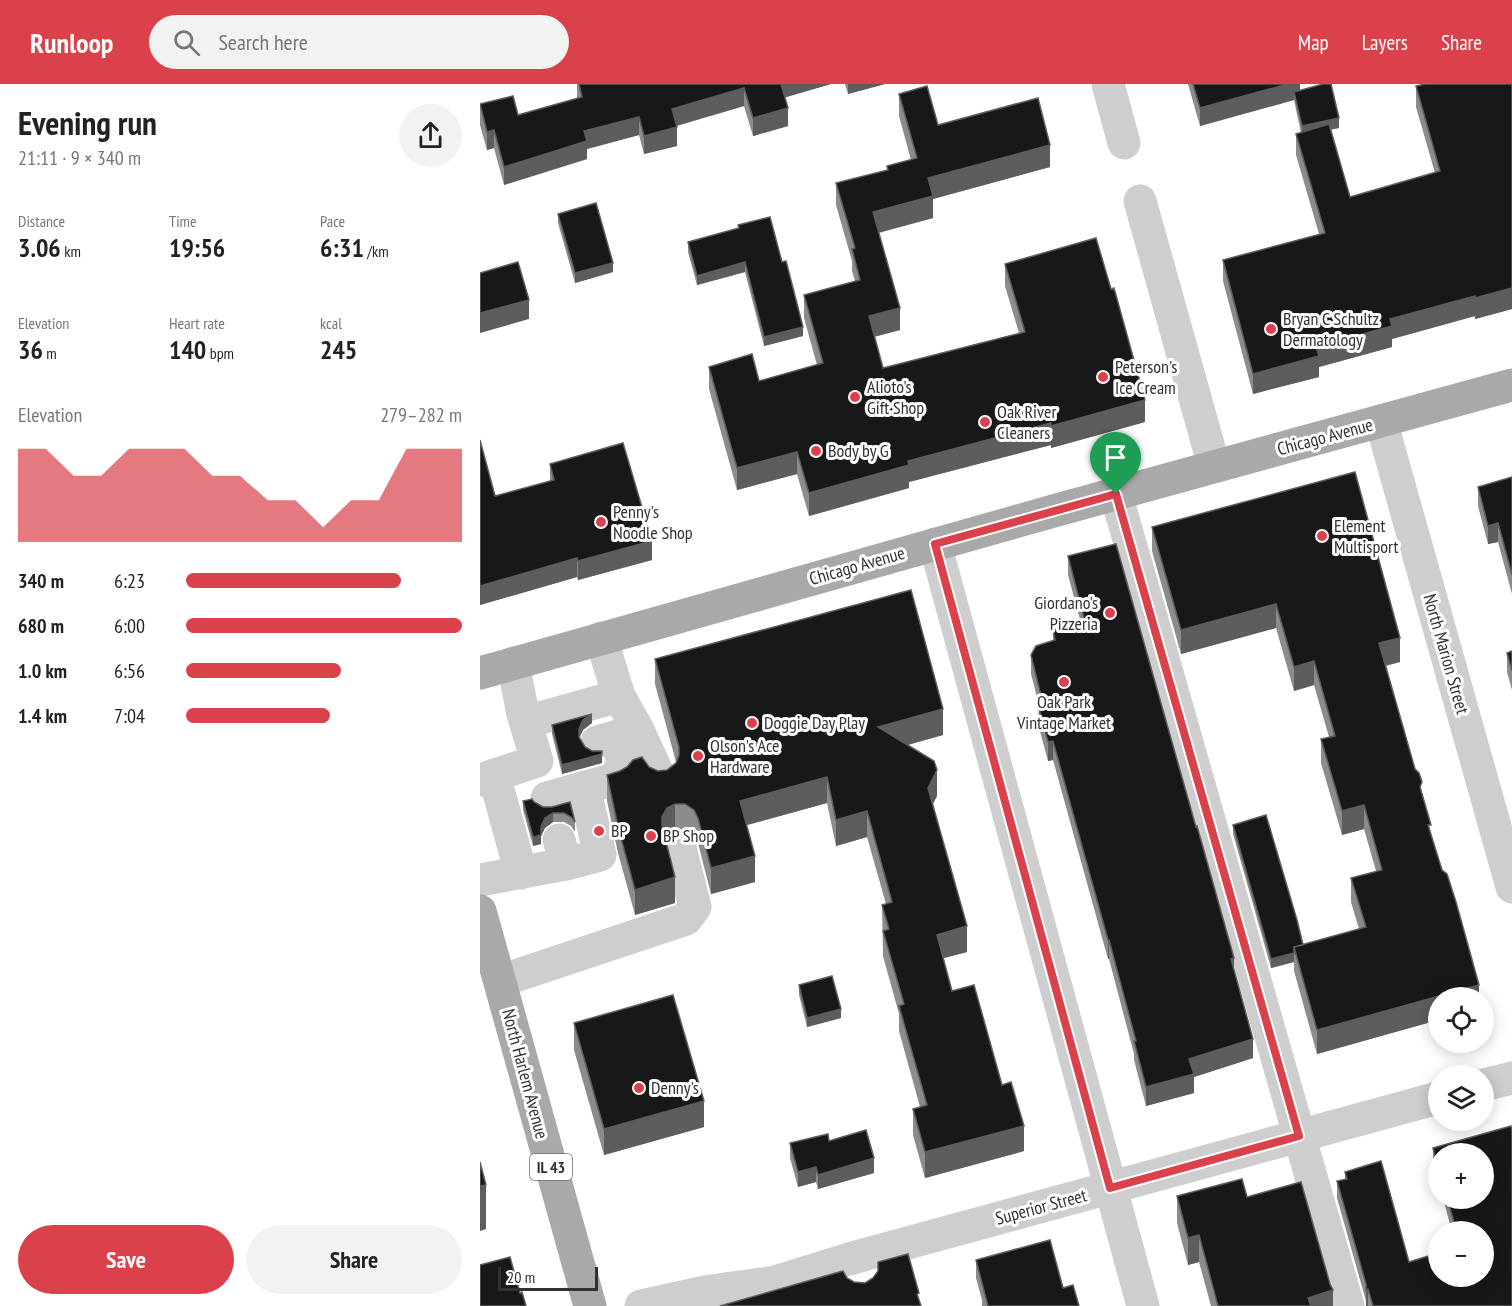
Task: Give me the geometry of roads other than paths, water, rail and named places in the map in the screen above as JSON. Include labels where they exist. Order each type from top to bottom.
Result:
[{"type":"main road","name":"Chicago Avenue","points":[[480,673],[1214,466],[1512,385]]},
{"type":"main road","name":"North Harlem Avenue","points":[[480,911],[590,1306]]},
{"type":"street","points":[[1108,84],[1124,143]]},
{"type":"street","points":[[1140,201],[1214,466]]},
{"type":"street","name":"North Marion Street","points":[[1382,421],[1512,887]]},
{"type":"street","points":[[1116,494],[1348,1306]]},
{"type":"street","points":[[935,544],[1143,1306]]},
{"type":"street","points":[[513,663],[526,722],[547,758],[548,801],[584,787],[615,779],[623,763],[617,736],[619,696],[601,638]]},
{"type":"street","points":[[526,722],[619,696]]},
{"type":"street","points":[[617,736],[660,778]]},
{"type":"street","points":[[521,873],[487,778],[547,758]]},
{"type":"street","points":[[480,880],[521,873],[563,852],[600,855],[584,787]]},
{"type":"street","points":[[500,981],[686,919],[695,907],[680,848]]},
{"type":"street","points":[[1494,1082],[1512,1077]]},
{"type":"street","name":"Superior Street","points":[[641,1306],[704,1292],[852,1273],[1110,1188],[1428,1101]]},
{"type":"place","name":"Bryan C Schultz Dermatology","points":[[1271,329]]},
{"type":"place","name":"Peterson's Ice Cream","points":[[1103,377]]},
{"type":"place","name":"Alioto's Gift Shop","points":[[855,397]]},
{"type":"place","name":"Oak River Cleaners","points":[[985,422]]},
{"type":"place","name":"Body by G","points":[[816,451]]},
{"type":"place","name":"Penny's Noodle Shop","points":[[601,522]]},
{"type":"place","name":"Element Multisport","points":[[1322,536]]},
{"type":"place","name":"Giordano's Pizzeria","points":[[1110,613]]},
{"type":"place","name":"Oak Park Vintage Market","points":[[1064,682]]},
{"type":"place","name":"Doggie Day Play","points":[[752,723]]},
{"type":"place","name":"Olson's Ace Hardware","points":[[698,756]]},
{"type":"place","name":"BP","points":[[599,831]]},
{"type":"place","name":"BP Shop","points":[[651,836]]},
{"type":"place","name":"Denny's","points":[[639,1088]]}]
